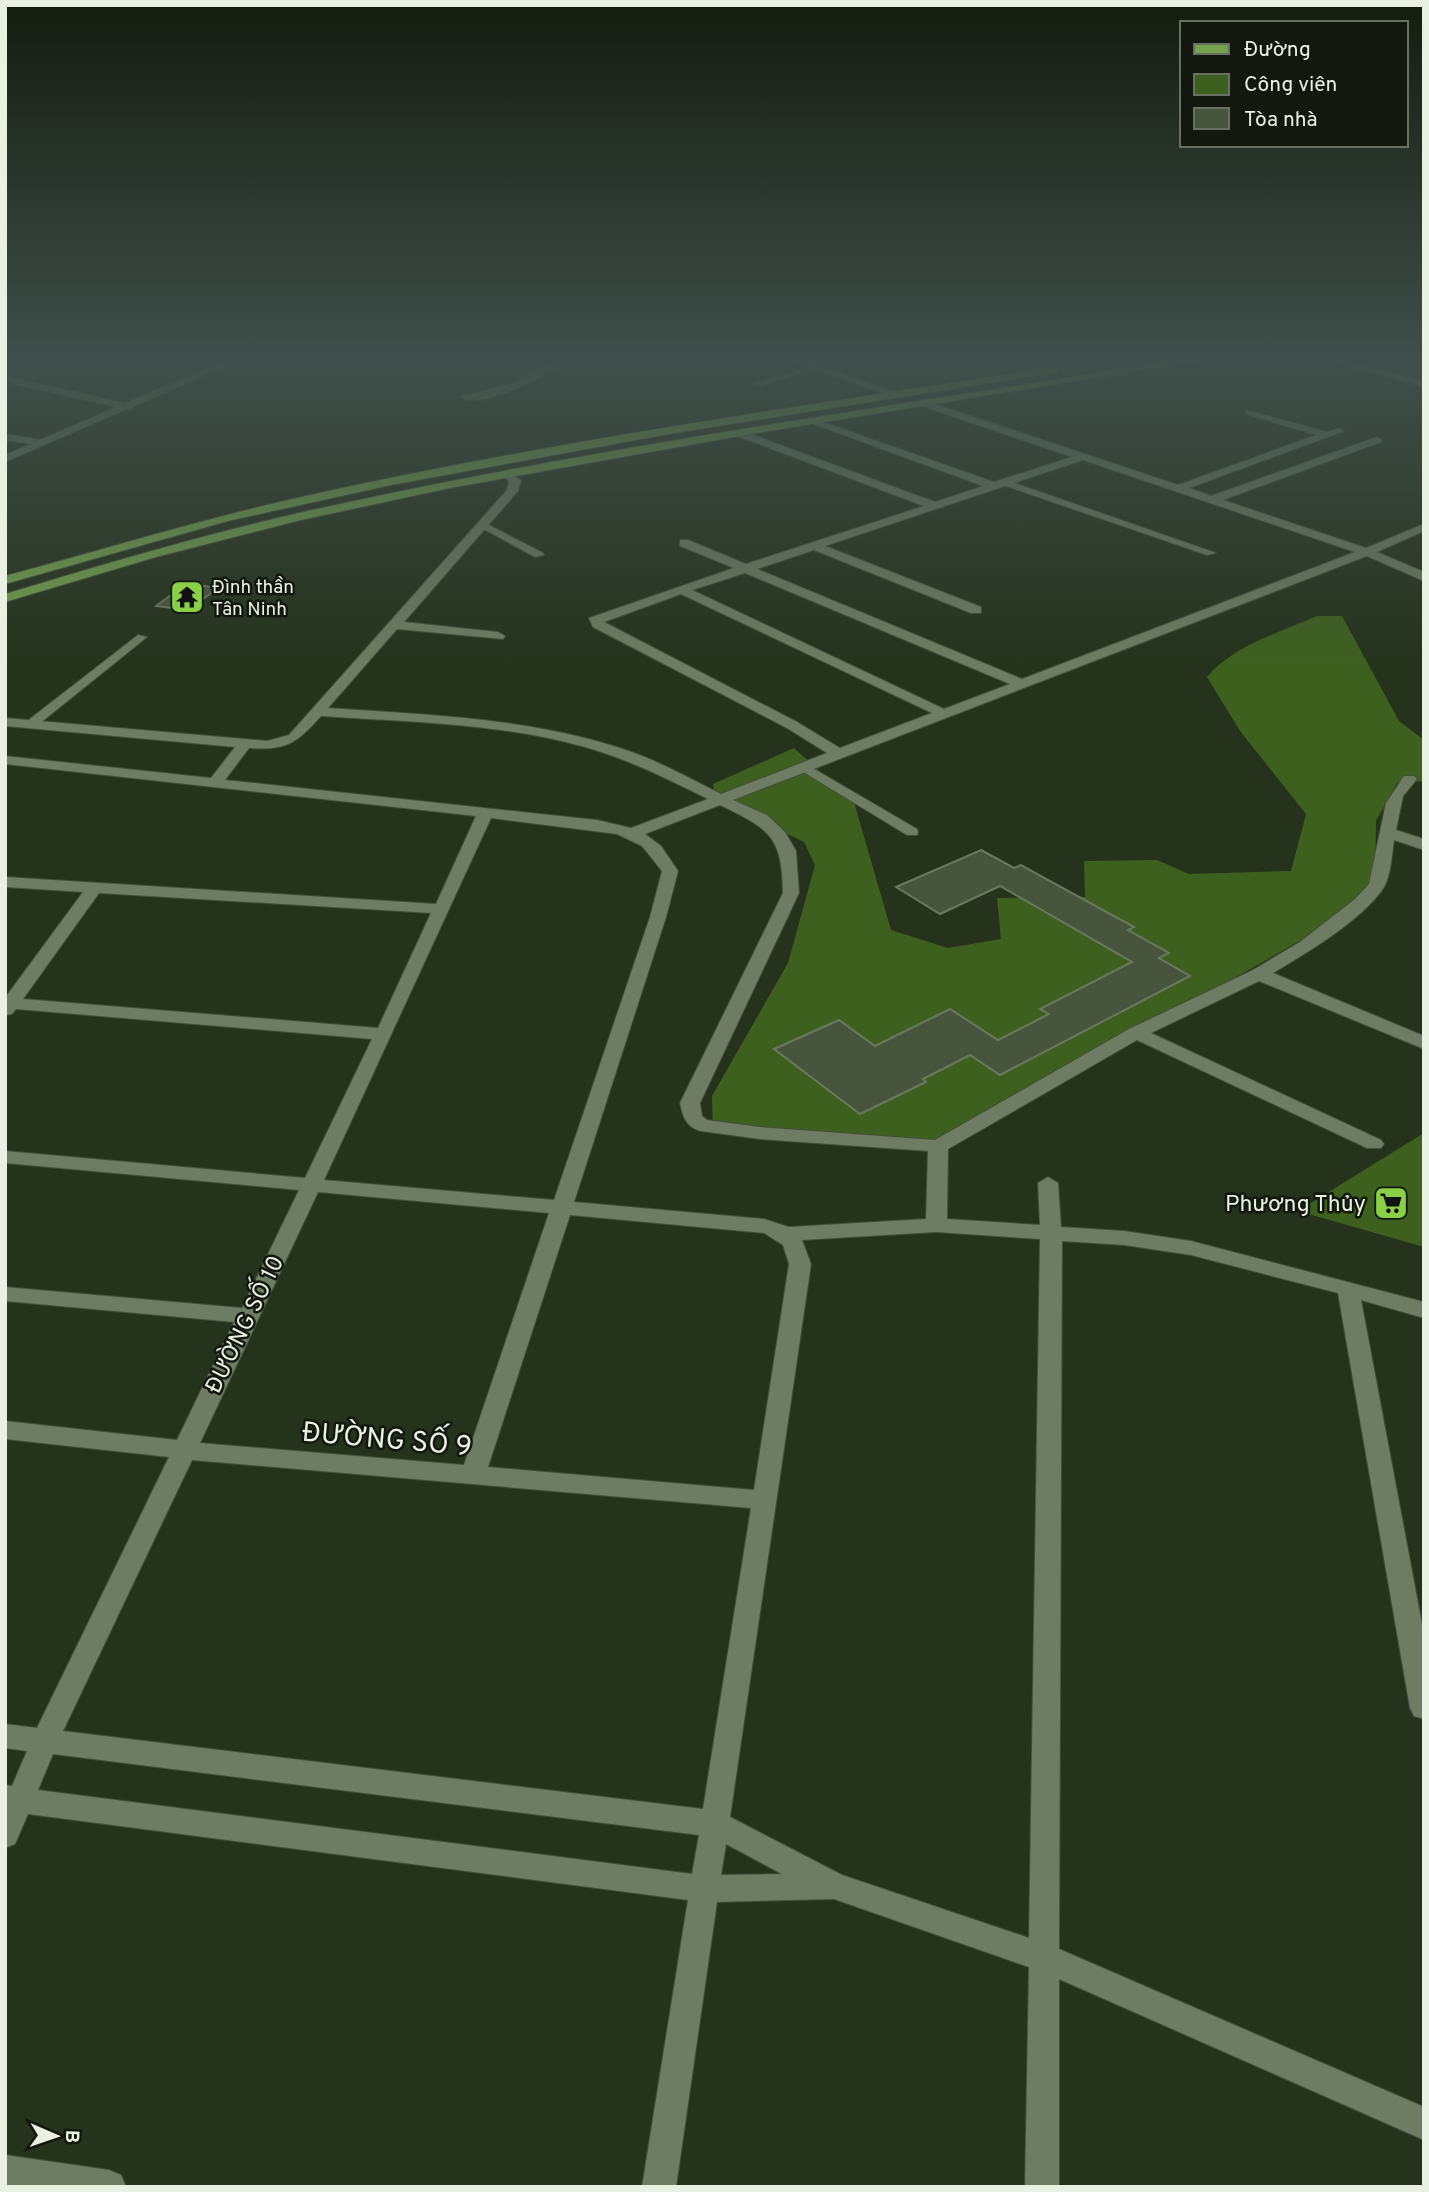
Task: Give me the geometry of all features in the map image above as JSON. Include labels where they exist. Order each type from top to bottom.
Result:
[{"type":"main road","points":[[5,580],[295,502],[498,461]]},
{"type":"main road","points":[[5,598],[312,513],[581,461]]},
{"type":"street","points":[[815,461],[936,506]]},
{"type":"street","points":[[930,461],[998,484]]},
{"type":"street","points":[[839,754],[782,720],[598,624],[596,618],[749,570],[1069,461]]},
{"type":"street","points":[[1095,461],[1367,552],[1424,577]]},
{"type":"street","points":[[1179,488],[1253,461]]},
{"type":"street","points":[[1214,499],[1318,461]]},
{"type":"street","points":[[5,722],[244,743],[280,744],[294,738],[320,712],[516,484],[506,474]]},
{"type":"street","points":[[632,833],[1367,552],[1424,527]]},
{"type":"street","points":[[684,543],[1020,683]]},
{"type":"street","points":[[817,547],[976,610]]},
{"type":"street","points":[[684,591],[942,713]]},
{"type":"street","points":[[396,625],[498,636]]},
{"type":"street","points":[[320,712],[461,721],[551,735],[626,755],[761,818],[778,831],[786,843],[791,858],[791,893],[690,1103],[693,1118],[701,1125],[760,1133],[937,1146],[1136,1034],[1259,974],[1306,946],[1361,903],[1377,885],[1391,806],[1400,787],[1409,779]]},
{"type":"street","points":[[213,785],[244,743]]},
{"type":"street","points":[[5,760],[585,824],[632,833],[654,846],[670,871],[658,917],[473,1475]]},
{"type":"street","name":"ĐƯỜNG SỐ 10","points":[[5,1835],[14,1799],[45,1741],[384,1034],[485,814]]},
{"type":"street","points":[[1388,832],[1424,845]]},
{"type":"street","points":[[5,882],[442,909]]},
{"type":"street","points":[[8,1007],[96,887]]},
{"type":"street","points":[[1259,974],[1424,1043]]},
{"type":"street","points":[[8,1007],[384,1034]]},
{"type":"street","points":[[1136,1034],[1374,1144]]},
{"type":"street","points":[[936,1225],[937,1146]]},
{"type":"street","points":[[5,1157],[778,1227],[787,1234],[798,1250],[800,1264],[659,2187]]},
{"type":"street","points":[[1042,2187],[1051,1234],[1048,1183]]},
{"type":"street","points":[[787,1234],[936,1225],[1124,1238],[1191,1248],[1424,1310]]},
{"type":"street","points":[[1348,1291],[1422,1691]]},
{"type":"street","points":[[5,1294],[247,1316]]},
{"type":"street","name":"ĐƯỜNG SỐ 9","points":[[5,1430],[183,1450],[764,1500]]},
{"type":"street","points":[[5,1736],[716,1824],[834,1886],[1043,1957],[1424,2124]]},
{"type":"street","points":[[14,1799],[705,1889],[834,1886]]},
{"type":"street","points":[[5,2172],[109,2187]]},
{"type":"lane","points":[[998,484],[1211,553]]},
{"type":"lane","points":[[483,525],[540,555]]},
{"type":"lane","points":[[30,725],[142,637]]},
{"type":"lane","points":[[804,767],[912,832]]},
{"type":"green space","points":[[1317,616],[1342,616],[1399,721],[1424,740],[1424,781],[1397,783],[1376,821],[1375,892],[1319,930],[938,1146],[713,1132],[712,1096],[788,963],[815,865],[804,842],[716,799],[713,784],[794,748],[854,802],[891,930],[948,948],[1001,939],[997,898],[1085,897],[1084,861],[1157,860],[1189,874],[1291,871],[1306,814],[1240,731],[1207,677],[1217,666],[1243,648]]},
{"type":"green space","points":[[1424,1133],[1424,1247],[1298,1211]]},
{"type":"building","name":"Đình thần Tân Ninh","points":[[187,583],[218,588],[188,610],[156,606]]},
{"type":"building","points":[[981,850],[1014,868],[1021,865],[1134,927],[1128,930],[1169,953],[1159,958],[1190,976],[1000,1075],[970,1055],[923,1079],[926,1082],[860,1114],[774,1049],[839,1020],[875,1046],[950,1009],[998,1040],[1049,1014],[1040,1009],[1132,962],[1000,886],[940,914],[896,887]]},
{"type":"place","name":"Đình thần Tân Ninh","points":[[187,597]]},
{"type":"place","name":"Phương Thủy","points":[[1391,1203]]}]
